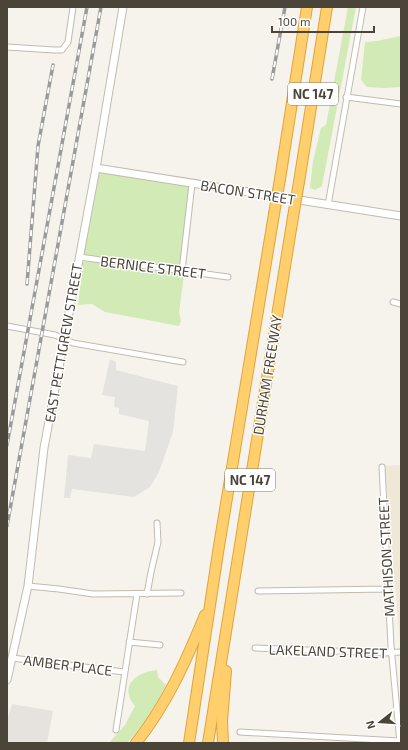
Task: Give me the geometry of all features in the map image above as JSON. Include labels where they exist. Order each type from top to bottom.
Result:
[{"type":"highway","name":"DURHAM FREEWAY","points":[[189,743],[307,7]]},
{"type":"highway","name":"DURHAM FREEWAY","points":[[208,743],[327,7]]},
{"type":"highway","points":[[136,743],[156,716],[171,691],[184,666],[211,600]]},
{"type":"highway","points":[[223,743],[223,705],[227,661],[225,636]]},
{"type":"street","points":[[7,47],[62,50],[68,42],[74,7]]},
{"type":"street","name":"EAST PETTIGREW STREET","points":[[7,680],[28,586],[44,448],[96,168],[123,7]]},
{"type":"street","points":[[328,205],[363,7]]},
{"type":"street","points":[[346,97],[401,104]]},
{"type":"street","name":"BACON STREET","points":[[96,168],[401,216]]},
{"type":"street","points":[[182,271],[192,184]]},
{"type":"street","name":"BERNICE STREET","points":[[79,257],[228,277]]},
{"type":"street","points":[[393,302],[401,304]]},
{"type":"street","points":[[7,326],[55,335],[73,343],[183,362]]},
{"type":"street","name":"MATHISON STREET","points":[[382,466],[391,653],[400,742]]},
{"type":"street","points":[[147,594],[150,572],[158,542],[157,523]]},
{"type":"street","points":[[28,586],[93,594],[180,593]]},
{"type":"street","points":[[258,591],[388,588]]},
{"type":"street","points":[[116,730],[137,594]]},
{"type":"street","points":[[129,642],[160,645]]},
{"type":"street","name":"LAKELAND STREET","points":[[255,648],[391,653],[401,652]]},
{"type":"street","name":"AMBER PLACE","points":[[12,658],[124,672]]},
{"type":"street","points":[[240,732],[400,742]]},
{"type":"shaded area","points":[[110,359],[116,362],[116,370],[178,386],[173,432],[159,472],[150,487],[134,497],[72,489],[70,498],[64,498],[68,455],[91,458],[94,444],[145,451],[149,421],[119,414],[119,408],[114,407],[115,397],[102,395]]},
{"type":"shaded area","points":[[401,465],[401,644],[400,644],[385,466]]},
{"type":"shaded area","points":[[12,704],[53,711],[47,743],[7,743],[7,721]]},
{"type":"green space","points":[[348,7],[356,7],[322,186],[315,190],[310,188],[313,161],[321,128],[326,125]]},
{"type":"green space","points":[[401,36],[401,87],[367,87],[361,80],[365,42]]},
{"type":"green space","points":[[97,170],[189,185],[180,269],[81,255]]},
{"type":"green space","points":[[83,262],[98,262],[184,275],[179,312],[181,321],[179,326],[105,312],[92,304],[78,305]]},
{"type":"green space","points":[[157,670],[158,677],[166,685],[152,713],[127,743],[109,743],[125,725],[135,706],[131,701],[128,691],[131,683],[134,679],[147,672]]},
{"type":"railway","points":[[7,445],[87,7]]},
{"type":"railway","points":[[7,526],[101,7]]},
{"type":"railway","points":[[272,79],[285,7]]},
{"type":"railway","points":[[27,284],[38,146],[53,65]]}]
